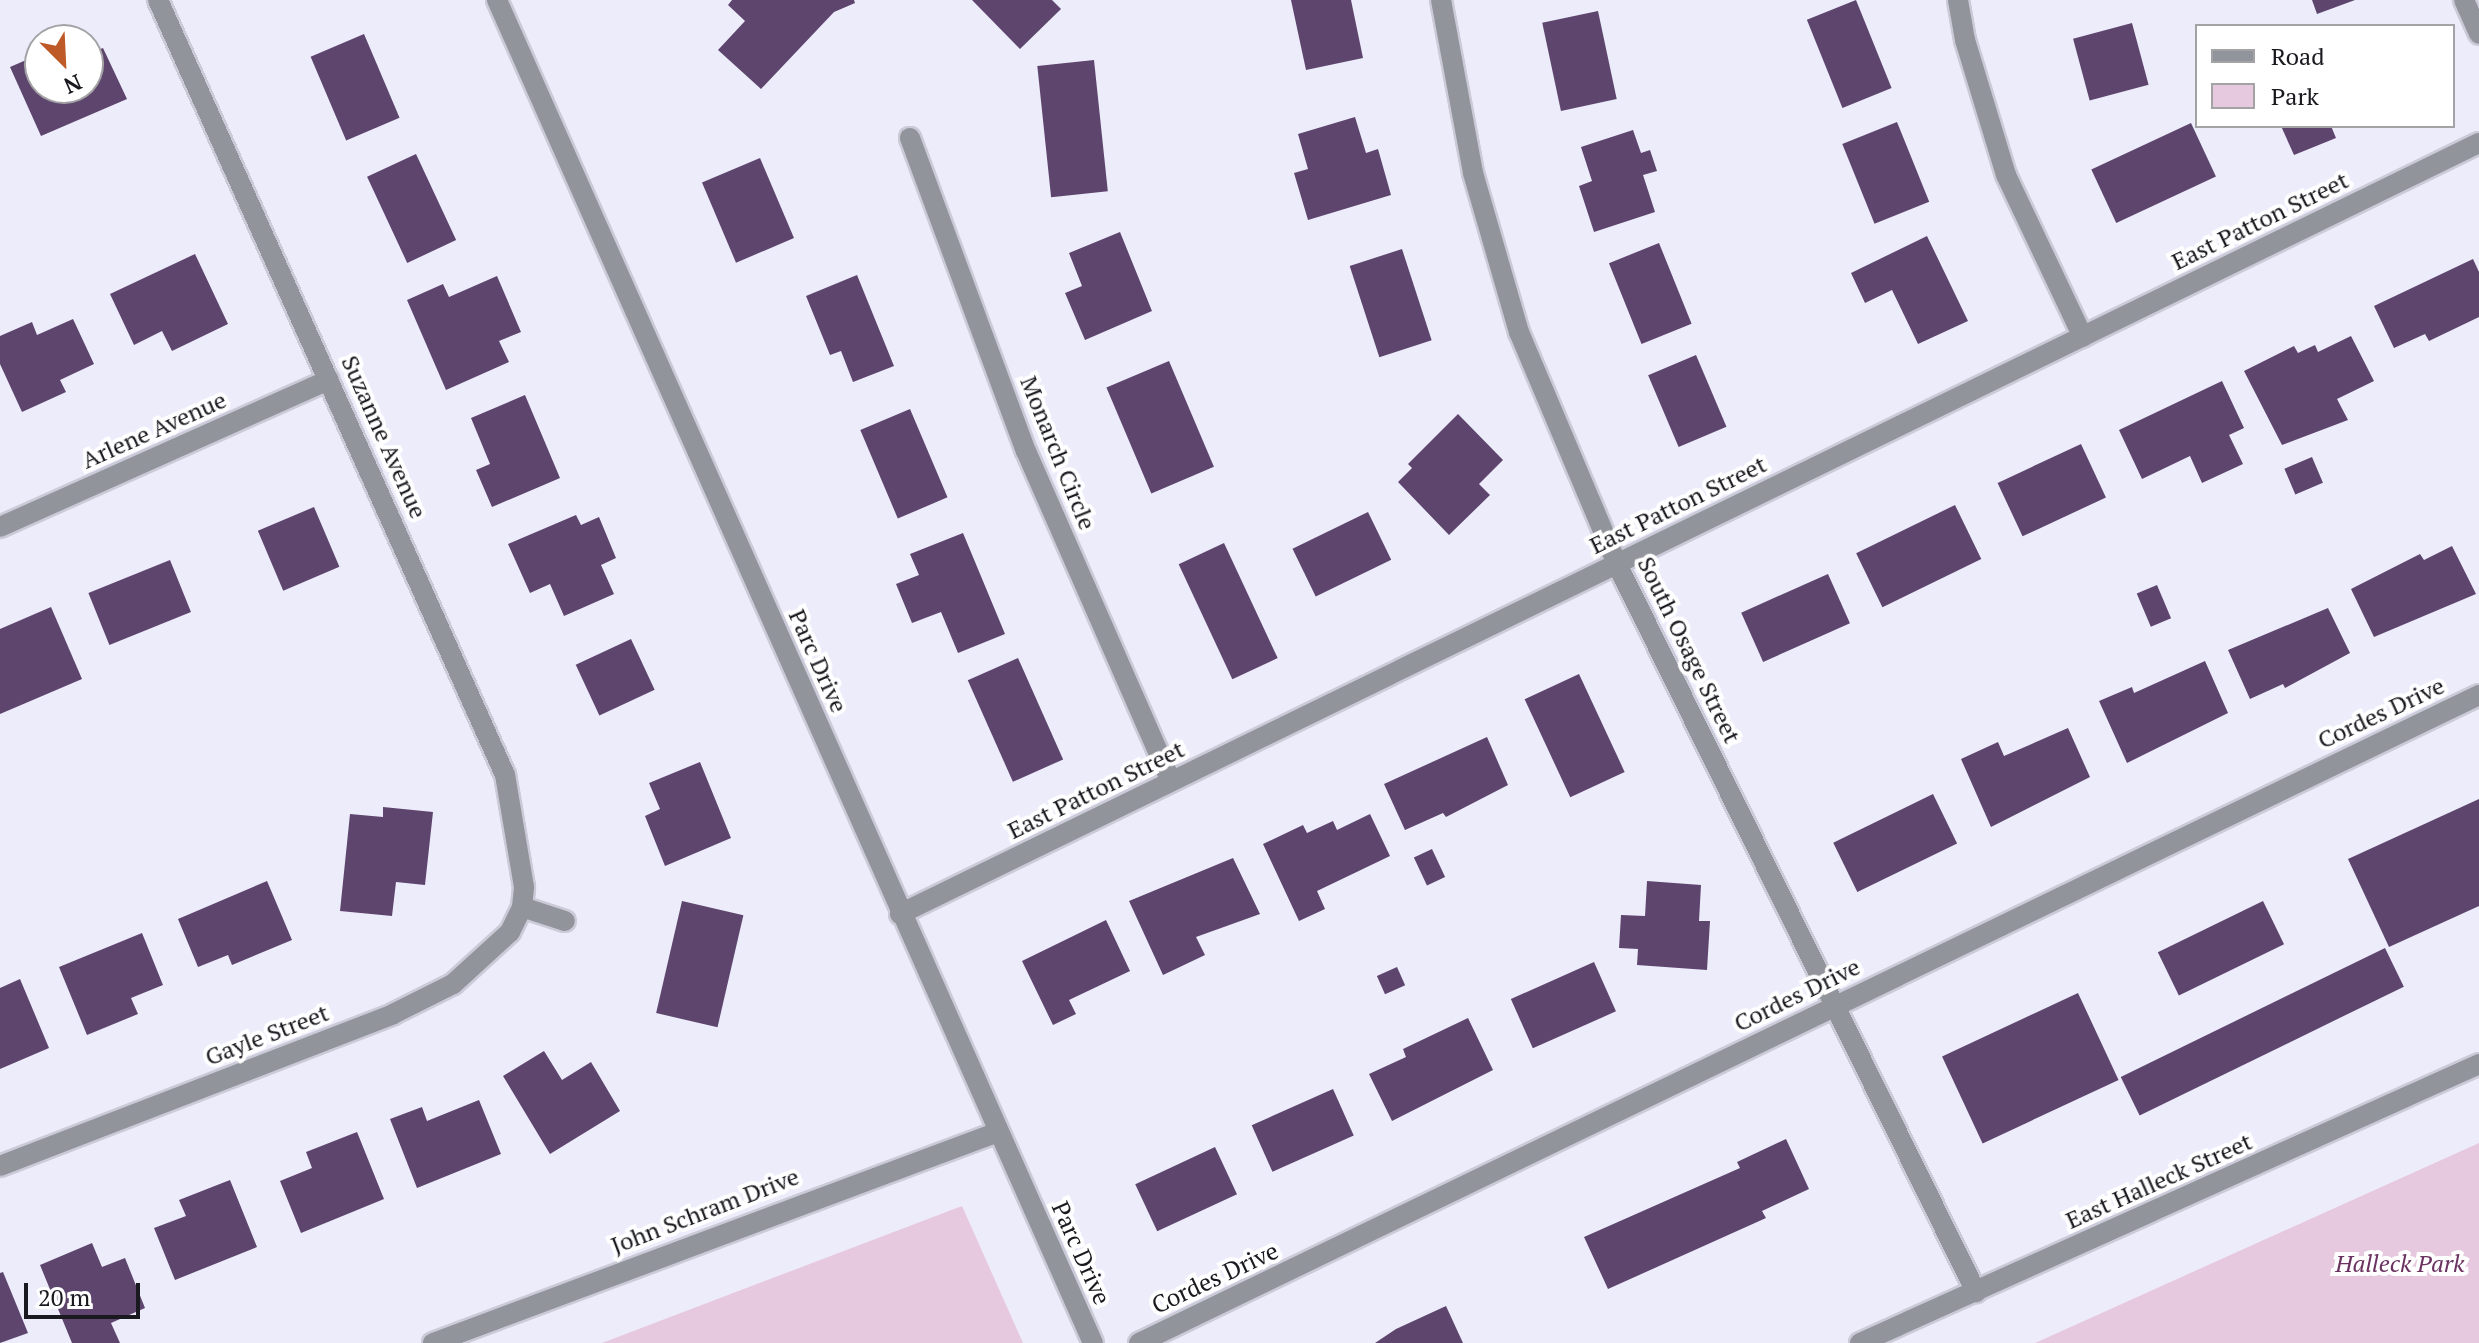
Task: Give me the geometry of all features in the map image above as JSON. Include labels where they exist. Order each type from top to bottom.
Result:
[{"type":"street","name":"Suzanne Avenue","points":[[158,0],[505,775],[524,887],[522,907]]},
{"type":"street","name":"Parc Drive","points":[[497,0],[1093,1343]]},
{"type":"street","name":"South Osage Street","points":[[1441,0],[1473,173],[1519,332],[1617,564],[1976,1292]]},
{"type":"street","points":[[1958,0],[2006,175],[2083,337]]},
{"type":"street","points":[[2464,0],[2479,34]]},
{"type":"street","name":"Monarch Circle","points":[[910,138],[1026,451],[1171,781]]},
{"type":"street","name":"East Patton Street","points":[[900,914],[2479,143]]},
{"type":"street","name":"Arlene Avenue","points":[[0,527],[329,380]]},
{"type":"street","name":"Cordes Drive","points":[[1139,1343],[2479,695]]},
{"type":"street","points":[[522,907],[565,921]]},
{"type":"street","name":"Gayle Street","points":[[0,1166],[393,1014],[453,984],[510,932],[522,907]]},
{"type":"street","name":"East Halleck Street","points":[[1860,1343],[2479,1064]]},
{"type":"street","name":"John Schram Drive","points":[[433,1343],[938,1150],[998,1132]]},
{"type":"green space","name":"Halleck Park","points":[[2479,1143],[2479,1343],[2035,1343]]},
{"type":"green space","points":[[962,1206],[1023,1343],[602,1343]]},
{"type":"building","points":[[732,0],[854,0],[855,3],[834,12],[761,89],[718,50],[745,21],[728,5]]},
{"type":"building","points":[[972,0],[1052,0],[1061,9],[1020,49]]},
{"type":"building","points":[[1291,0],[1351,0],[1363,58],[1306,70]]},
{"type":"building","points":[[1856,0],[1892,88],[1842,108],[1807,20]]},
{"type":"building","points":[[2312,0],[2355,0],[2317,14]]},
{"type":"building","points":[[1598,11],[1617,99],[1561,111],[1542,23]]},
{"type":"building","points":[[2132,23],[2149,85],[2090,101],[2073,39]]},
{"type":"building","points":[[364,34],[400,118],[346,140],[311,57]]},
{"type":"building","points":[[104,50],[127,99],[41,136],[27,104],[104,104]]},
{"type":"building","points":[[1094,60],[1108,191],[1051,197],[1037,66]]},
{"type":"building","points":[[24,61],[24,98],[10,67]]},
{"type":"building","points":[[1355,117],[1366,153],[1378,149],[1391,195],[1308,220],[1294,173],[1308,169],[1298,134]]},
{"type":"building","points":[[1897,122],[1929,202],[1875,224],[1842,144]]},
{"type":"building","points":[[2191,123],[2216,176],[2116,223],[2091,169]]},
{"type":"building","points":[[2282,128],[2332,128],[2336,138],[2294,155]]},
{"type":"building","points":[[1633,130],[1641,153],[1650,150],[1657,171],[1643,175],[1655,212],[1594,232],[1579,186],[1592,181],[1581,147]]},
{"type":"building","points":[[416,154],[456,240],[407,263],[367,177]]},
{"type":"building","points":[[760,158],[794,238],[736,263],[702,183]]},
{"type":"building","points":[[1120,232],[1152,311],[1085,340],[1065,293],[1082,286],[1069,253]]},
{"type":"building","points":[[1927,236],[1968,321],[1918,344],[1892,290],[1865,303],[1851,273]]},
{"type":"building","points":[[1659,243],[1692,324],[1642,344],[1609,263]]},
{"type":"building","points":[[1402,249],[1432,340],[1379,357],[1350,266]]},
{"type":"building","points":[[195,254],[228,324],[172,351],[162,331],[134,345],[110,294]]},
{"type":"building","points":[[2473,259],[2479,272],[2479,317],[2429,341],[2425,334],[2394,348],[2374,306]]},
{"type":"building","points":[[857,275],[894,366],[853,382],[841,351],[830,355],[806,296]]},
{"type":"building","points":[[497,276],[521,332],[499,341],[509,362],[446,390],[407,300],[443,284],[449,297]]},
{"type":"building","points":[[73,319],[94,364],[60,380],[66,392],[22,412],[0,364],[0,336],[32,322],[37,335]]},
{"type":"building","points":[[2351,336],[2374,381],[2337,399],[2348,420],[2282,445],[2244,371],[2294,346],[2298,353],[2315,345],[2318,352]]},
{"type":"building","points":[[1696,355],[1726,427],[1679,447],[1648,375]]},
{"type":"building","points":[[1169,361],[1214,467],[1151,493],[1106,388]]},
{"type":"building","points":[[2222,381],[2244,428],[2229,435],[2243,464],[2202,483],[2190,456],[2142,479],[2119,430]]},
{"type":"building","points":[[525,395],[560,478],[492,507],[476,470],[490,464],[471,418]]},
{"type":"building","points":[[910,409],[948,497],[898,518],[860,430]]},
{"type":"building","points":[[1458,414],[1503,460],[1479,484],[1490,495],[1449,535],[1398,482],[1412,468],[1408,464]]},
{"type":"building","points":[[2081,444],[2106,497],[2023,536],[1998,483]]},
{"type":"building","points":[[2312,457],[2323,483],[2295,494],[2284,469]]},
{"type":"building","points":[[1955,505],[1981,559],[1882,607],[1856,553]]},
{"type":"building","points":[[314,507],[339,567],[283,591],[258,531]]},
{"type":"building","points":[[1368,512],[1391,560],[1316,596],[1293,549]]},
{"type":"building","points":[[576,515],[581,525],[599,517],[616,558],[601,565],[614,594],[564,616],[550,584],[530,593],[508,544]]},
{"type":"building","points":[[963,533],[1005,634],[958,653],[941,612],[912,623],[896,584],[919,575],[910,554]]},
{"type":"building","points":[[1224,543],[1278,658],[1232,679],[1179,564]]},
{"type":"building","points":[[2452,546],[2476,594],[2374,637],[2351,589],[2420,554],[2424,560]]},
{"type":"building","points":[[170,560],[191,612],[109,645],[88,593]]},
{"type":"building","points":[[1828,574],[1850,623],[1763,662],[1741,613]]},
{"type":"building","points":[[2157,585],[2171,618],[2151,627],[2137,594]]},
{"type":"building","points":[[51,607],[82,679],[0,714],[0,629]]},
{"type":"building","points":[[2328,608],[2350,653],[2285,688],[2283,684],[2250,699],[2228,650]]},
{"type":"building","points":[[631,639],[655,690],[599,716],[576,665]]},
{"type":"building","points":[[1018,658],[1063,759],[1013,782],[968,680]]},
{"type":"building","points":[[2205,661],[2228,713],[2127,763],[2099,701],[2132,687],[2134,693]]},
{"type":"building","points":[[1579,674],[1625,772],[1570,797],[1525,699]]},
{"type":"building","points":[[2068,728],[2090,777],[1991,827],[1961,759],[1998,742],[2004,756]]},
{"type":"building","points":[[1487,737],[1508,785],[1446,817],[1443,813],[1405,830],[1384,784]]},
{"type":"building","points":[[700,762],[731,838],[665,866],[645,816],[660,809],[649,783]]},
{"type":"building","points":[[1933,794],[1957,843],[1857,892],[1833,843]]},
{"type":"building","points":[[2479,799],[2479,906],[2389,947],[2348,859]]},
{"type":"building","points":[[383,807],[433,812],[425,885],[396,882],[392,916],[340,911],[350,814],[383,817]]},
{"type":"building","points":[[1370,814],[1390,856],[1317,891],[1325,909],[1299,921],[1263,844],[1303,825],[1307,833],[1333,821],[1337,830]]},
{"type":"building","points":[[1432,849],[1445,877],[1427,886],[1414,857]]},
{"type":"building","points":[[1233,858],[1260,914],[1196,937],[1205,955],[1163,975],[1129,901]]},
{"type":"building","points":[[267,881],[292,940],[232,965],[228,955],[198,967],[178,919]]},
{"type":"building","points":[[1647,881],[1701,885],[1699,921],[1710,921],[1707,970],[1637,965],[1638,949],[1619,948],[1621,915],[1645,916]]},
{"type":"building","points":[[682,901],[743,915],[718,1027],[656,1013]]},
{"type":"building","points":[[2263,901],[2284,944],[2179,995],[2158,952]]},
{"type":"building","points":[[1106,920],[1130,971],[1069,1000],[1076,1014],[1053,1025],[1022,961]]},
{"type":"building","points":[[142,933],[163,985],[131,998],[138,1014],[87,1035],[59,967]]},
{"type":"building","points":[[2385,948],[2404,987],[2140,1116],[2121,1077]]},
{"type":"building","points":[[1594,962],[1616,1011],[1533,1048],[1511,999]]},
{"type":"building","points":[[1397,967],[1405,985],[1385,994],[1377,976]]},
{"type":"building","points":[[20,979],[49,1048],[0,1069],[0,988]]},
{"type":"building","points":[[2078,993],[2119,1080],[1983,1143],[1942,1056]]},
{"type":"building","points":[[1468,1018],[1493,1070],[1392,1121],[1369,1074],[1406,1057],[1403,1049]]},
{"type":"building","points":[[544,1051],[562,1080],[591,1062],[620,1111],[550,1154],[503,1076]]},
{"type":"building","points":[[1333,1089],[1354,1136],[1272,1172],[1252,1125]]},
{"type":"building","points":[[479,1100],[501,1154],[417,1188],[390,1119],[422,1107],[427,1121]]},
{"type":"building","points":[[357,1132],[384,1199],[301,1233],[280,1181],[312,1168],[306,1152]]},
{"type":"building","points":[[1786,1139],[1809,1189],[1762,1211],[1766,1218],[1608,1289],[1584,1237],[1740,1168],[1737,1162]]},
{"type":"building","points":[[1215,1147],[1237,1194],[1157,1231],[1135,1184]]},
{"type":"building","points":[[230,1180],[257,1247],[175,1280],[154,1228],[186,1216],[179,1200]]},
{"type":"building","points":[[92,1243],[102,1267],[125,1258],[145,1308],[111,1323],[120,1343],[72,1343],[40,1265]]},
{"type":"building","points":[[3,1272],[28,1333],[0,1343],[0,1273]]},
{"type":"building","points":[[1446,1306],[1463,1343],[1375,1343],[1396,1329]]}]
